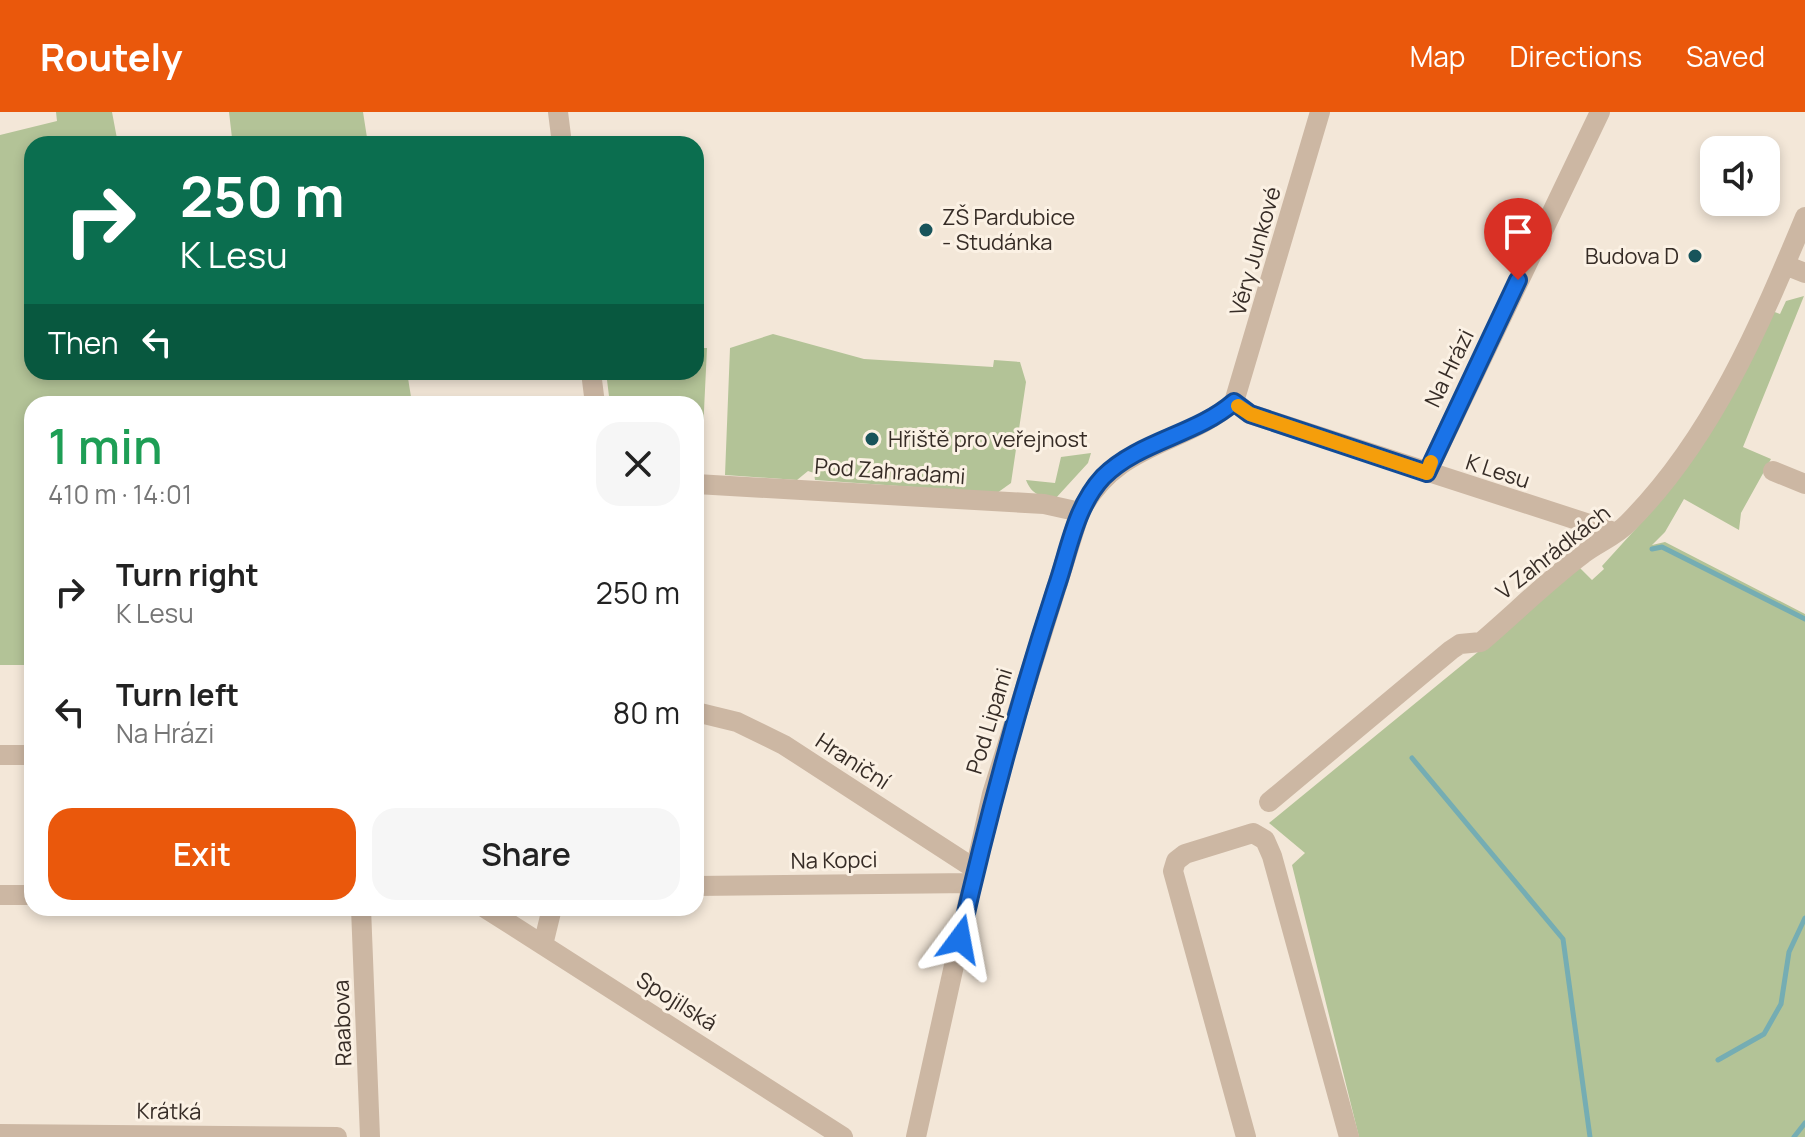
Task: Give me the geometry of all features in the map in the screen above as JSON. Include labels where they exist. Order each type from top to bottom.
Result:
[{"type":"street","points":[[558,112],[561,136]]},
{"type":"street","name":"Věry Junkové","points":[[1234,402],[1320,112]]},
{"type":"street","name":"Na Hrázi","points":[[1427,473],[1600,112]]},
{"type":"street","name":"V Zahrádkách","points":[[1269,802],[1451,650],[1460,644],[1481,642],[1581,555],[1625,527],[1650,499],[1702,427],[1751,342],[1805,217]]},
{"type":"street","points":[[1785,265],[1805,273]]},
{"type":"street","name":"K Lesu","points":[[1234,402],[1250,414],[1614,532]]},
{"type":"street","name":"Pod Lipami","points":[[916,1137],[992,794],[1080,512],[1091,492],[1113,468],[1234,402]]},
{"type":"street","points":[[1773,471],[1805,484]]},
{"type":"street","name":"Pod Zahradami","points":[[704,484],[1044,504],[1080,512]]},
{"type":"street","name":"Hraniční","points":[[704,714],[737,722],[784,745],[974,876]]},
{"type":"street","points":[[0,755],[24,755]]},
{"type":"street","points":[[1246,1137],[1173,871],[1176,861],[1185,854],[1253,833],[1265,840],[1272,856],[1349,1137]]},
{"type":"street","name":"Na Kopci","points":[[704,886],[974,876]]},
{"type":"street","points":[[0,895],[24,895]]},
{"type":"street","name":"Raabova","points":[[361,916],[370,1137]]},
{"type":"street","name":"Spojilská","points":[[498,916],[843,1137]]},
{"type":"street","points":[[543,945],[550,916]]},
{"type":"street","name":"Krátká","points":[[0,1134],[337,1137]]},
{"type":"green space","points":[[56,112],[112,112],[116,136],[24,136],[24,380],[408,380],[411,396],[24,396],[24,665],[0,665],[0,135],[57,121]]},
{"type":"green space","points":[[229,112],[363,112],[367,136],[232,136]]},
{"type":"green space","points":[[1804,296],[1743,447],[1771,459],[1741,513],[1739,530],[1684,499],[1665,532],[1652,545],[1665,542],[1805,614],[1805,1137],[1359,1137],[1292,865],[1305,853],[1269,823],[1484,647],[1577,565],[1592,580],[1604,569],[1602,566],[1651,512],[1772,311],[1780,314],[1786,301]]},
{"type":"green space","name":"Hřiště pro veřejnost","points":[[773,334],[864,359],[993,367],[994,360],[1020,362],[1026,382],[1011,483],[997,493],[815,480],[814,473],[808,471],[797,480],[725,475],[730,348]]},
{"type":"green space","points":[[704,348],[707,348],[704,410],[704,396],[609,396],[607,380],[704,380]]},
{"type":"green space","points":[[1091,453],[1088,463],[1055,499],[1037,494],[1026,480],[1055,483],[1061,457]]},
{"type":"waterway","points":[[1652,549],[1662,547],[1805,619]]},
{"type":"waterway","points":[[1412,758],[1563,939],[1590,1137]]},
{"type":"waterway","points":[[1718,1060],[1764,1034],[1781,1004],[1789,952],[1805,918]]},
{"type":"waterway","points":[[1794,1137],[1805,1123]]},
{"type":"slow traffic","points":[[1238,406],[1250,414],[1427,473],[1431,462]]},
{"type":"place","name":"ZŠ Pardubice - Studánka","points":[[926,230]]},
{"type":"place","name":"Budova D","points":[[1695,256]]},
{"type":"place","name":"Hřiště pro veřejnost","points":[[872,439]]},
{"type":"route","points":[[960,939],[992,794],[1041,634],[1076,522],[1102,478],[1128,459],[1219,413],[1234,402],[1250,414],[1427,473],[1436,448],[1518,280]]}]
